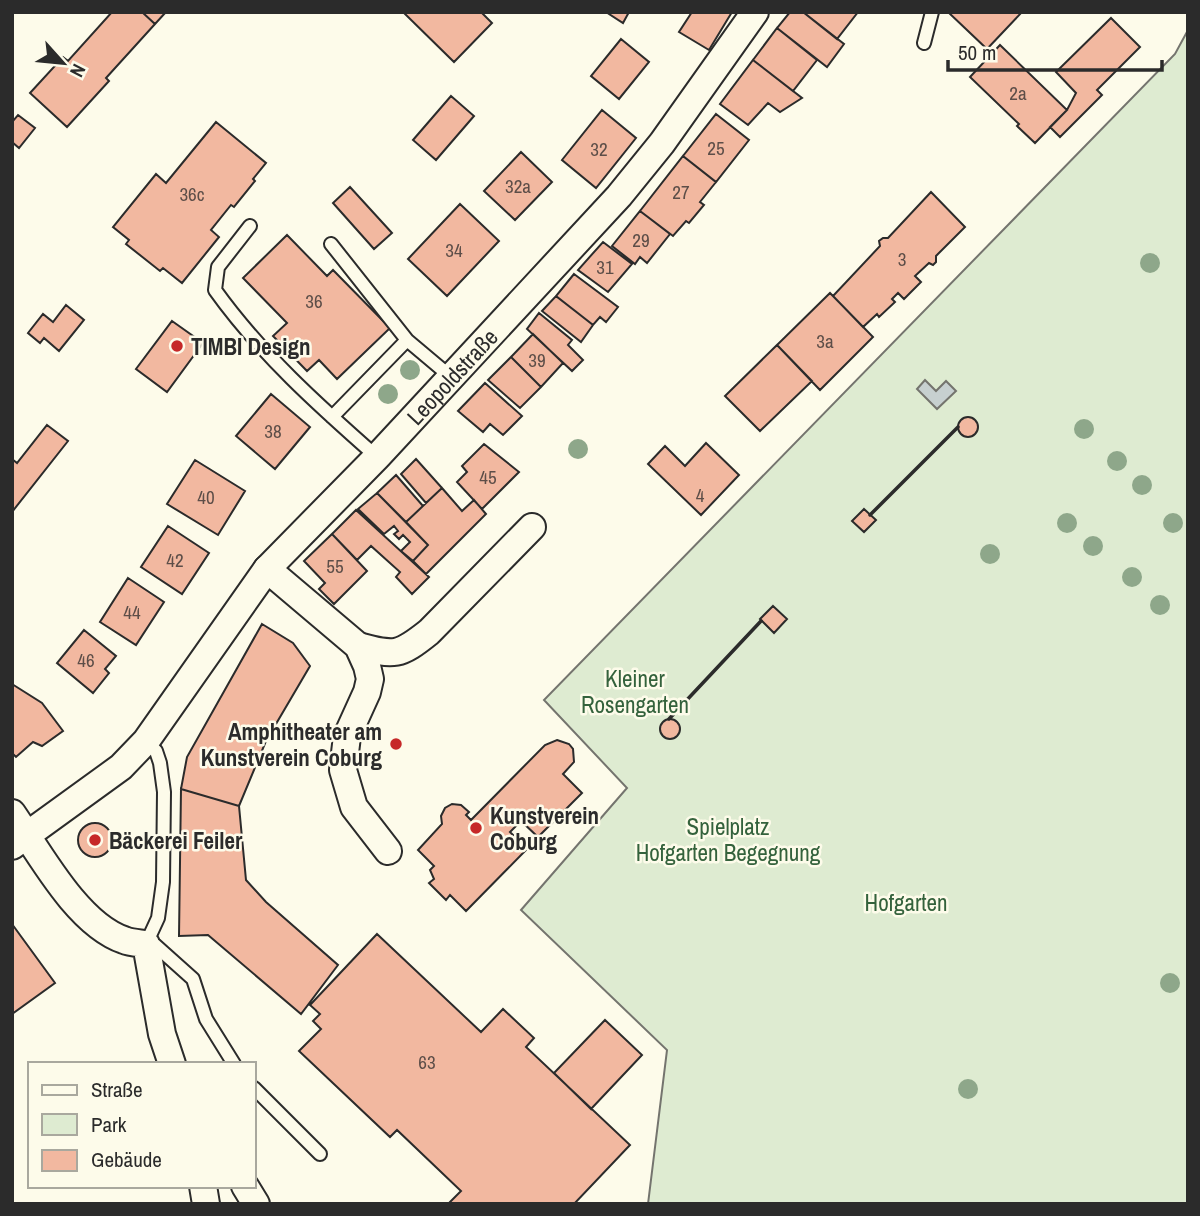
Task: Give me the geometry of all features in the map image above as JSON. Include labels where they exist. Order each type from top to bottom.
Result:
[{"type":"street","name":"Leopoldstraße","points":[[19,841],[121,767],[146,741],[267,569],[377,457],[619,196],[677,123],[755,12]]},
{"type":"street","points":[[267,569],[358,646],[386,654],[398,653],[429,632],[532,527]]},
{"type":"street","points":[[358,646],[370,679],[347,736],[343,770],[354,807],[388,851]]},
{"type":"street","points":[[12,813],[19,841],[37,854],[91,920],[124,940],[146,944],[162,1034],[171,1062]]},
{"type":"street","points":[[246,1188],[256,1204]]},
{"type":"lane","points":[[923,43],[932,12]]},
{"type":"lane","points":[[250,226],[218,267],[215,290],[238,322],[332,417],[377,457]]},
{"type":"lane","points":[[331,244],[407,340],[451,377]]},
{"type":"lane","points":[[332,417],[407,340]]},
{"type":"lane","points":[[146,741],[156,751],[164,792],[163,882],[158,918],[146,944],[155,945],[193,979],[206,1019],[233,1062]]},
{"type":"lane","points":[[256,1090],[320,1154]]},
{"type":"green space","name":"Hofgarten","points":[[1188,30],[1188,1204],[648,1204],[667,1050],[521,910],[627,788],[544,700],[1175,54]]},
{"type":"shaded area","points":[[925,380],[936,391],[946,381],[956,391],[937,409],[917,389]]},
{"type":"building","points":[[112,12],[142,12],[155,24],[106,78],[109,81],[67,127],[30,93],[63,57],[68,61]]},
{"type":"building","points":[[142,12],[166,12],[155,24]]},
{"type":"building","points":[[403,12],[481,12],[492,23],[454,62]]},
{"type":"building","points":[[606,12],[629,12],[623,23]]},
{"type":"building","points":[[692,12],[732,12],[709,50],[679,32]]},
{"type":"building","points":[[790,12],[803,12],[844,44],[827,67],[777,28]]},
{"type":"building","points":[[803,12],[858,12],[837,39]]},
{"type":"building","points":[[948,12],[1022,12],[987,49]]},
{"type":"building","points":[[1111,18],[1140,47],[1097,90],[1102,95],[1060,137],[1050,127],[1067,110],[1076,93],[1056,72]]},
{"type":"building","points":[[777,28],[817,60],[793,91],[753,60]]},
{"type":"building","points":[[621,39],[649,62],[619,99],[591,76]]},
{"type":"building","points":[[1000,45],[1067,110],[1035,143],[970,77]]},
{"type":"building","points":[[753,60],[802,98],[780,112],[768,103],[748,125],[720,104]]},
{"type":"building","points":[[451,96],[474,116],[436,160],[413,140]]},
{"type":"building","points":[[602,110],[636,138],[596,188],[562,160]]},
{"type":"building","points":[[716,114],[749,140],[716,182],[683,156]]},
{"type":"building","points":[[18,115],[35,128],[19,148],[12,142],[12,122]]},
{"type":"building","points":[[216,122],[266,163],[234,207],[231,205],[211,230],[219,237],[182,283],[163,268],[160,271],[126,244],[129,240],[113,227],[156,174],[166,183]]},
{"type":"building","points":[[521,152],[552,182],[515,220],[484,191]]},
{"type":"building","points":[[683,156],[716,182],[700,202],[704,205],[689,223],[686,221],[673,236],[640,211]]},
{"type":"building","points":[[350,187],[392,233],[374,249],[333,203]]},
{"type":"building","points":[[931,192],[965,227],[936,256],[933,265],[929,263],[915,276],[921,282],[904,299],[898,293],[892,299],[895,302],[863,327],[833,296],[880,246],[879,241],[888,238]]},
{"type":"building","points":[[460,204],[499,241],[447,296],[408,259]]},
{"type":"building","points":[[640,211],[670,234],[647,263],[640,257],[635,264],[612,246]]},
{"type":"building","points":[[287,235],[327,276],[333,270],[390,328],[337,379],[319,360],[307,371],[273,336],[287,323],[243,278]]},
{"type":"building","points":[[603,242],[632,264],[608,292],[578,270]]},
{"type":"building","points":[[574,274],[618,307],[606,322],[600,317],[593,325],[556,296]]},
{"type":"building","points":[[830,293],[873,337],[820,390],[777,345]]},
{"type":"building","points":[[556,296],[593,325],[581,342],[542,311]]},
{"type":"building","points":[[66,305],[84,320],[59,351],[44,338],[40,343],[28,333],[43,314],[53,322]]},
{"type":"building","points":[[539,313],[572,340],[568,345],[583,360],[572,371],[527,329]]},
{"type":"building","points":[[172,321],[203,343],[167,392],[136,369]]},
{"type":"building","points":[[533,334],[563,363],[541,387],[511,357]]},
{"type":"building","points":[[777,345],[812,381],[760,431],[725,396]]},
{"type":"building","points":[[511,357],[541,387],[520,408],[488,380]]},
{"type":"building","points":[[485,383],[522,416],[503,435],[490,424],[483,432],[458,411]]},
{"type":"building","points":[[271,394],[310,427],[275,469],[236,436]]},
{"type":"building","points":[[968,417],[975,420],[978,427],[975,434],[968,437],[961,434],[958,427],[961,420]]},
{"type":"building","points":[[47,425],[68,441],[12,512],[12,459],[17,463]]},
{"type":"building","points":[[706,443],[739,475],[701,515],[648,464],[665,446],[685,466]]},
{"type":"building","points":[[484,444],[519,472],[482,509],[457,482],[467,472],[462,466]]},
{"type":"building","points":[[416,459],[442,488],[426,503],[401,474]]},
{"type":"building","points":[[195,460],[245,491],[218,535],[167,504]]},
{"type":"building","points":[[396,475],[423,506],[406,522],[377,493]]},
{"type":"building","points":[[442,488],[462,511],[474,500],[486,514],[426,574],[413,561],[428,545],[406,522]]},
{"type":"building","points":[[377,493],[428,545],[413,561],[401,551],[410,542],[403,535],[399,539],[394,534],[398,531],[394,526],[384,534],[358,509]]},
{"type":"building","points":[[864,509],[876,520],[864,532],[852,521]]},
{"type":"building","points":[[356,510],[429,577],[412,594],[396,577],[400,572],[371,546],[357,560],[332,534]]},
{"type":"building","points":[[168,526],[209,553],[182,594],[141,567]]},
{"type":"building","points":[[332,534],[367,571],[334,604],[319,589],[325,583],[304,561]]},
{"type":"building","points":[[128,578],[164,602],[136,645],[100,622]]},
{"type":"building","points":[[773,606],[787,619],[774,633],[760,619]]},
{"type":"building","points":[[262,624],[293,643],[310,666],[266,741],[239,806],[181,789],[187,757]]},
{"type":"building","points":[[84,630],[116,656],[105,669],[109,673],[93,693],[57,663]]},
{"type":"building","points":[[12,684],[42,703],[63,731],[42,746],[33,742],[16,757],[12,753]]},
{"type":"building","points":[[670,719],[677,722],[680,729],[677,736],[670,739],[663,736],[660,729],[663,722]]},
{"type":"building","name":"Kunstverein Coburg","points":[[557,740],[569,744],[573,749],[574,762],[563,774],[582,793],[538,837],[521,821],[510,832],[527,849],[466,911],[450,895],[446,900],[429,883],[434,879],[430,870],[434,866],[418,850],[442,824],[441,816],[445,808],[452,804],[461,805],[469,812],[466,815],[471,820],[545,745]]},
{"type":"building","points":[[181,789],[239,806],[246,880],[266,902],[338,965],[301,1014],[208,935],[179,936]]},
{"type":"building","name":"Bäckerei Feiler","points":[[95,823],[107,828],[112,840],[107,852],[95,857],[83,852],[78,840],[83,828]]},
{"type":"building","points":[[12,924],[55,983],[12,1014]]},
{"type":"building","points":[[377,934],[481,1032],[503,1009],[534,1038],[526,1047],[630,1145],[574,1204],[448,1204],[461,1191],[397,1130],[390,1137],[299,1051],[321,1029],[313,1021],[320,1014],[310,1005]]},
{"type":"building","points":[[605,1020],[642,1055],[591,1109],[554,1073]]},
{"type":"wall","points":[[870,515],[958,427]]},
{"type":"wall","points":[[669,719],[761,621]]},
{"type":"place","name":"TIMBI Design","points":[[177,346]]},
{"type":"place","name":"Amphitheater am Kunstverein Coburg","points":[[396,744]]},
{"type":"place","name":"Kunstverein Coburg","points":[[476,828]]},
{"type":"place","name":"Bäckerei Feiler","points":[[95,840]]},
{"type":"park label","name":"Kleiner Rosengarten","points":[[635,691]]},
{"type":"park label","name":"Spielplatz Hofgarten Begegnung","points":[[728,839]]}]
